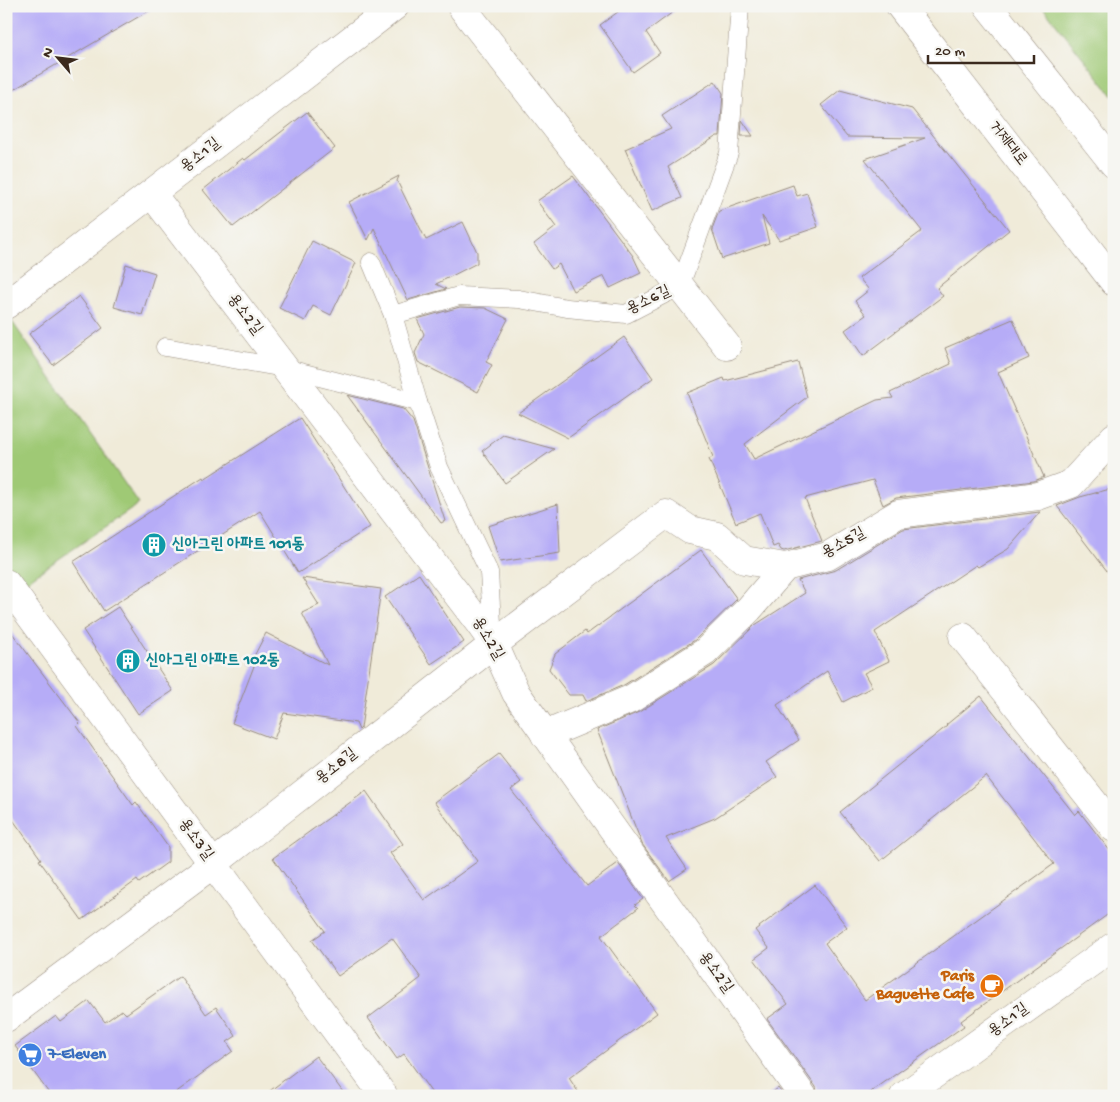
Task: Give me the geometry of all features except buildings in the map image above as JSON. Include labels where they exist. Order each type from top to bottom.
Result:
[{"type":"street","name":"용소1길","points":[[6,305],[395,6]]},
{"type":"street","points":[[461,6],[727,346]]},
{"type":"street","name":"거제대로","points":[[900,6],[1114,282]]},
{"type":"street","points":[[988,6],[1114,164]]},
{"type":"street","name":"용소2길","points":[[152,194],[479,623],[494,644],[516,692],[545,735],[803,1096]]},
{"type":"street","name":"용소5길","points":[[785,567],[828,556],[898,514],[1038,496],[1071,484],[1114,437]]},
{"type":"street","name":"용소8길","points":[[6,1018],[213,864],[494,644],[666,514],[690,530],[717,536],[744,560],[785,567]]},
{"type":"street","points":[[545,735],[632,699],[705,652],[749,608],[785,567]]},
{"type":"street","name":"용소3길","points":[[6,583],[384,1096]]},
{"type":"street","points":[[963,637],[1114,828]]},
{"type":"street","name":"용소1길","points":[[904,1096],[1114,946]]},
{"type":"lane","name":"용소6길","points":[[393,315],[459,296],[519,299],[567,308],[626,314],[680,286],[729,153],[740,6]]},
{"type":"lane","points":[[371,262],[393,315],[439,467],[489,572],[494,644]]},
{"type":"lane","points":[[165,346],[284,368],[418,402]]},
{"type":"green space","points":[[1042,6],[1099,6],[1114,25],[1114,97]]},
{"type":"green space","points":[[6,313],[139,504],[12,591],[6,583]]},
{"type":"place","name":"신아그린 아파트 101동","points":[[154,545]]},
{"type":"place","name":"신아그린 아파트 102동","points":[[128,661]]},
{"type":"place","name":"Paris Baguette Cafe","points":[[992,986]]},
{"type":"place","name":"7-Eleven","points":[[30,1055]]}]
